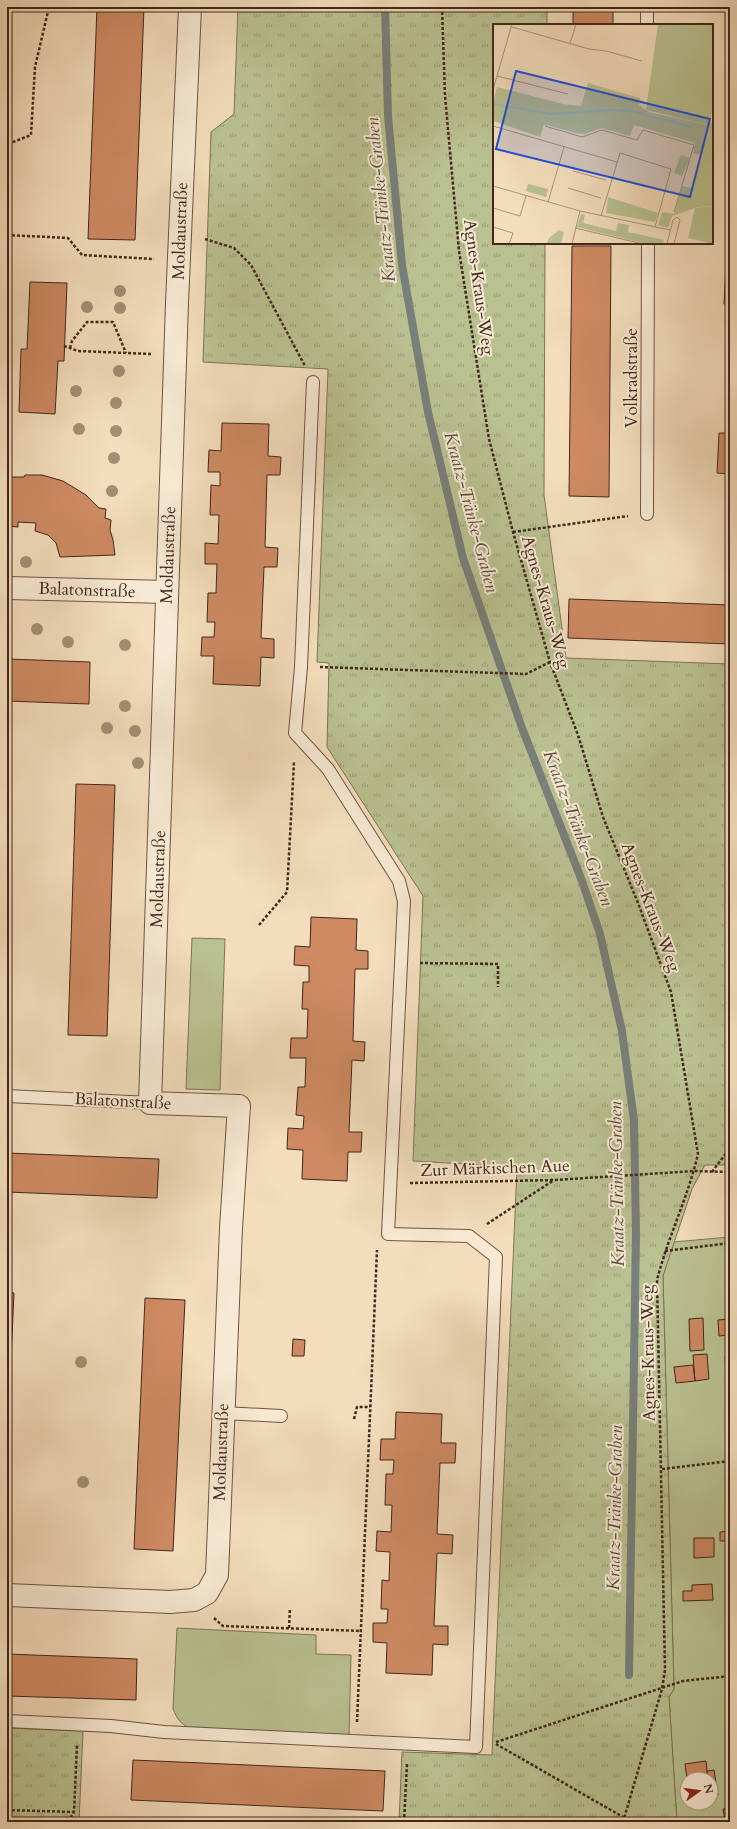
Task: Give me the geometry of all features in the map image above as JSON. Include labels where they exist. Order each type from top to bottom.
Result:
[{"type":"street","name":"Moldaustraße","points":[[150,1103],[179,260],[190,7]]},
{"type":"street","name":"Balatonstraße","points":[[7,588],[167,592]]},
{"type":"street","name":"Balatonstraße","points":[[150,1103],[239,1106]]},
{"type":"street","name":"Moldaustraße","points":[[194,1600],[207,1593],[217,1575],[231,1228],[239,1106]]},
{"type":"street","points":[[7,1595],[170,1602],[194,1600]]},
{"type":"lane","points":[[647,7],[647,24]]},
{"type":"lane","name":"Volkradstraße","points":[[647,514],[648,244]]},
{"type":"lane","points":[[7,1721],[111,1726],[164,1732],[356,1743],[476,1747],[496,1257],[469,1236],[388,1234],[404,901],[399,881],[328,769],[295,733],[301,667],[313,382]]},
{"type":"lane","name":"Balatonstraße","points":[[7,1096],[150,1103]]},
{"type":"lane","points":[[223,1413],[281,1416]]},
{"type":"path","points":[[8,144],[31,135],[35,67],[49,7]]},
{"type":"path","name":"Agnes-Kraus-Weg","points":[[442,7],[445,96],[459,251],[489,438],[513,532],[550,662],[578,735],[603,817],[638,903],[671,992],[698,1154],[694,1171],[665,1250],[657,1280],[666,1670],[646,1745],[623,1817],[623,1822]]},
{"type":"path","points":[[7,235],[68,238],[82,255],[179,260]]},
{"type":"path","points":[[180,238],[209,240],[234,248],[251,265],[313,382]]},
{"type":"path","points":[[70,348],[72,341],[87,322],[113,322],[126,353]]},
{"type":"path","points":[[64,346],[78,351],[132,353]]},
{"type":"path","points":[[513,532],[647,514]]},
{"type":"path","points":[[301,667],[526,674],[550,662]]},
{"type":"path","points":[[259,926],[287,892],[295,733]]},
{"type":"path","points":[[401,963],[498,964],[498,986]]},
{"type":"path","points":[[712,1172],[730,1148]]},
{"type":"path","name":"Zur Märkischen Aue","points":[[391,1184],[555,1180],[694,1171],[730,1172]]},
{"type":"path","points":[[469,1236],[555,1180]]},
{"type":"path","points":[[665,1250],[730,1243]]},
{"type":"path","points":[[356,1743],[362,1631],[377,1249]]},
{"type":"path","points":[[354,1419],[357,1407],[370,1407]]},
{"type":"path","points":[[662,1469],[730,1460]]},
{"type":"path","points":[[194,1600],[223,1626],[362,1631]]},
{"type":"path","points":[[289,1628],[290,1608]]},
{"type":"path","points":[[623,1817],[494,1743],[683,1681],[730,1676]]},
{"type":"path","points":[[68,1822],[74,1812],[78,1724]]},
{"type":"path","points":[[404,1822],[407,1745]]},
{"type":"path","points":[[7,1810],[74,1812]]},
{"type":"green space","points":[[238,7],[547,7],[547,24],[493,24],[493,244],[545,244],[544,495],[566,658],[730,664],[730,1165],[705,1165],[692,1189],[663,1276],[674,1689],[669,1697],[677,1822],[399,1822],[402,1752],[492,1755],[517,1167],[413,1161],[423,896],[327,747],[329,663],[317,662],[328,369],[203,362],[211,132],[234,114]]},
{"type":"green space","points":[[192,938],[225,939],[220,1090],[186,1089]]},
{"type":"green space","points":[[730,1237],[730,1822],[677,1822],[669,1697],[674,1689],[663,1276],[673,1242]]},
{"type":"green space","points":[[177,1628],[316,1635],[316,1654],[351,1655],[349,1736],[190,1728],[184,1725],[181,1723],[173,1709]]},
{"type":"green space","points":[[7,1728],[83,1731],[79,1822],[7,1822]]},
{"type":"building","points":[[97,7],[144,7],[135,240],[88,239]]},
{"type":"building","points":[[573,7],[613,7],[613,24],[573,24]]},
{"type":"building","points":[[572,246],[611,246],[609,497],[569,496]]},
{"type":"building","points":[[726,264],[730,264],[730,304],[724,304]]},
{"type":"building","points":[[30,282],[67,283],[64,361],[58,361],[55,414],[19,412],[21,349],[27,349]]},
{"type":"building","points":[[222,423],[269,424],[268,456],[281,457],[280,475],[267,475],[265,547],[278,548],[277,567],[264,567],[261,638],[274,639],[274,658],[261,657],[260,686],[213,684],[214,656],[201,656],[202,637],[214,637],[215,622],[207,622],[208,593],[216,593],[217,564],[205,564],[205,543],[218,544],[219,515],[210,515],[211,485],[220,486],[220,472],[208,472],[209,450],[221,451]]},
{"type":"building","points":[[719,433],[730,433],[730,474],[717,473]]},
{"type":"building","points":[[25,475],[42,475],[63,481],[86,495],[99,508],[106,509],[105,518],[111,520],[110,530],[115,555],[60,557],[56,543],[48,535],[35,531],[36,523],[18,522],[18,527],[7,526],[7,477],[24,477]]},
{"type":"building","points":[[569,599],[730,605],[730,644],[568,638]]},
{"type":"building","points":[[7,659],[90,662],[89,704],[7,701]]},
{"type":"building","points":[[76,784],[115,785],[107,1036],[68,1035]]},
{"type":"building","points":[[311,917],[357,919],[356,950],[368,951],[368,969],[355,969],[353,1041],[365,1042],[364,1061],[352,1060],[349,1132],[362,1132],[361,1152],[348,1152],[347,1181],[302,1179],[303,1150],[287,1149],[288,1128],[303,1129],[304,1116],[296,1115],[298,1087],[305,1087],[306,1058],[290,1058],[291,1038],[307,1038],[308,1009],[302,1009],[303,982],[309,982],[309,966],[294,965],[295,946],[310,947]]},
{"type":"building","points":[[7,1153],[159,1159],[157,1198],[7,1192]]},
{"type":"building","points":[[7,1292],[14,1293],[7,1446]]},
{"type":"building","points":[[145,1298],[185,1300],[173,1551],[134,1549]]},
{"type":"building","points":[[703,1318],[704,1350],[690,1351],[689,1319]]},
{"type":"building","points":[[730,1319],[730,1335],[719,1336],[718,1320]]},
{"type":"building","points":[[293,1339],[305,1340],[304,1356],[292,1356]]},
{"type":"building","points":[[707,1354],[709,1379],[695,1381],[693,1355]]},
{"type":"building","points":[[725,1357],[730,1357],[730,1372],[726,1372]]},
{"type":"building","points":[[693,1365],[695,1381],[676,1383],[674,1367]]},
{"type":"building","points":[[396,1412],[442,1414],[441,1443],[456,1443],[455,1463],[440,1463],[437,1534],[453,1535],[452,1554],[437,1553],[434,1626],[448,1626],[448,1645],[433,1644],[432,1675],[386,1673],[387,1643],[373,1642],[373,1623],[387,1623],[388,1609],[381,1609],[382,1580],[389,1581],[390,1552],[376,1551],[377,1531],[391,1532],[392,1505],[385,1505],[386,1474],[393,1474],[394,1460],[380,1460],[381,1439],[395,1439]]},
{"type":"building","points":[[730,1531],[730,1541],[720,1541],[720,1532]]},
{"type":"building","points":[[694,1538],[714,1538],[714,1557],[694,1558]]},
{"type":"building","points":[[712,1584],[713,1600],[683,1601],[683,1591],[692,1591],[692,1585]]},
{"type":"building","points":[[7,1654],[137,1659],[136,1700],[7,1696]]},
{"type":"building","points":[[133,1760],[385,1771],[383,1811],[131,1800]]},
{"type":"building","points":[[706,1761],[707,1771],[686,1771],[685,1764]]},
{"type":"building","points":[[730,1808],[730,1822],[725,1822],[723,1809]]},
{"type":"waterway","name":"Kraatz-Tränke-Graben","points":[[385,7],[388,116],[402,265],[428,412],[463,558],[522,728],[582,881],[600,934],[622,1031],[634,1121],[636,1234],[629,1675]]}]
